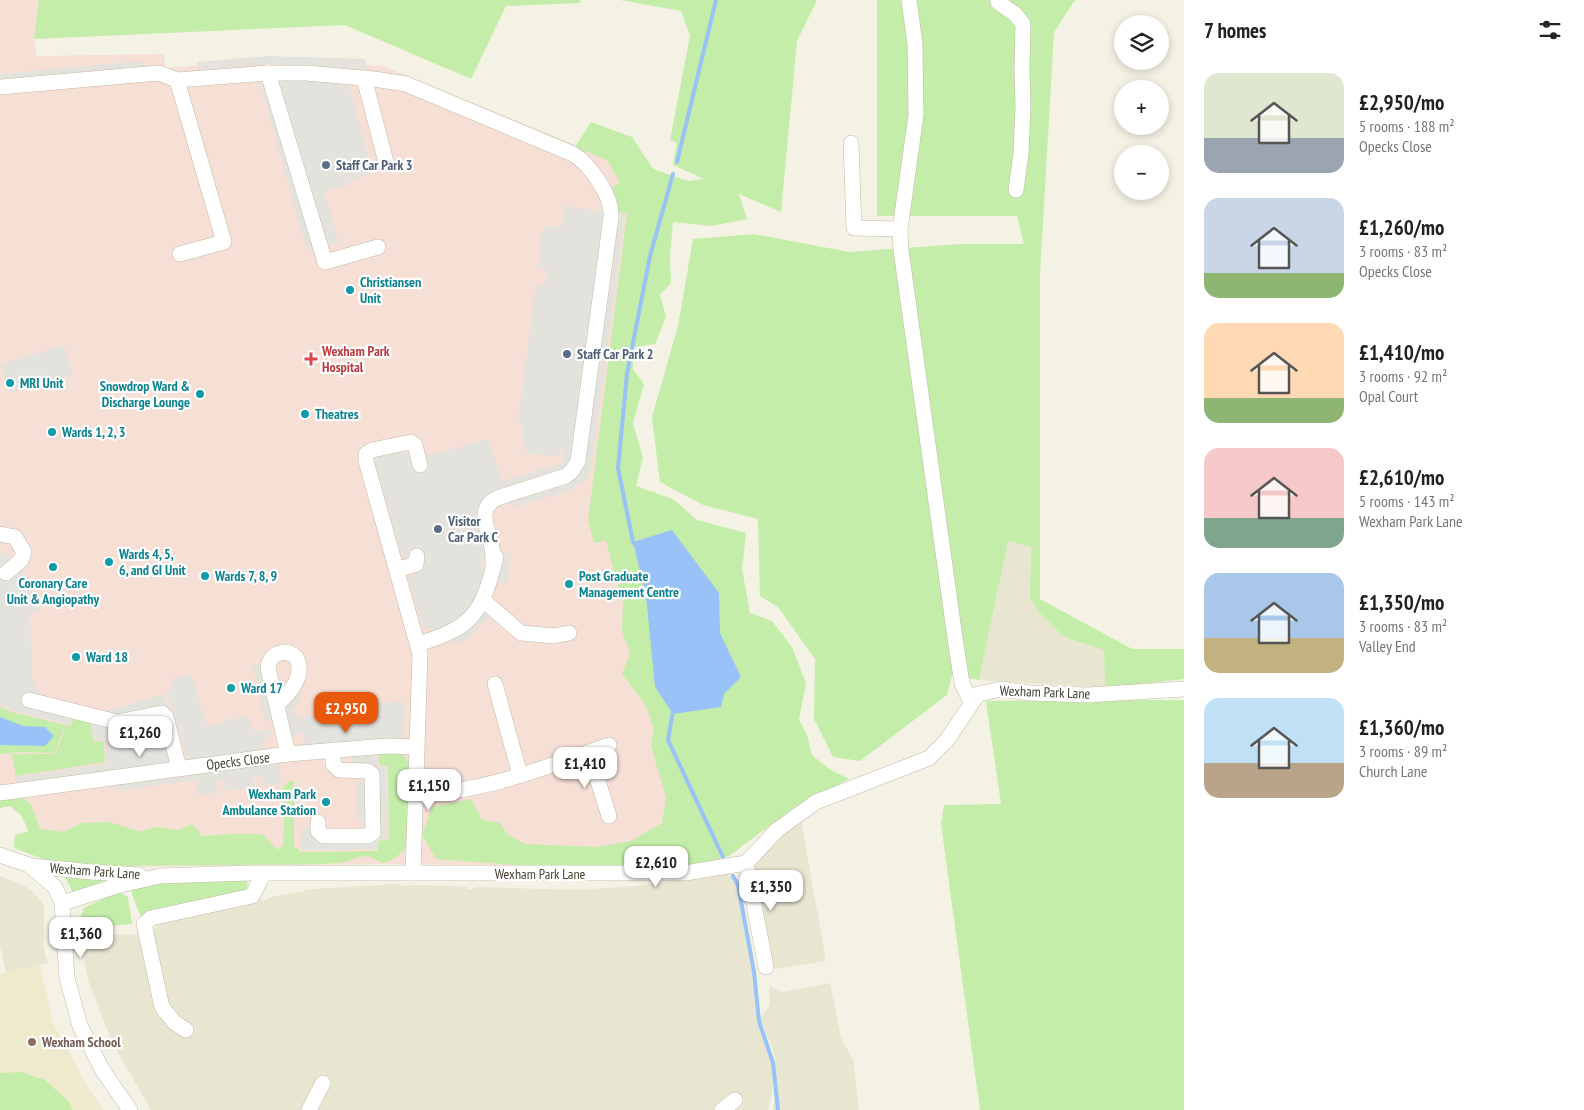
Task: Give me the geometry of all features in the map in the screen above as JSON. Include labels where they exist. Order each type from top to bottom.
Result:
[{"type":"street","points":[[766,967],[746,863],[777,830],[816,802],[929,758],[947,740],[971,702],[962,683],[956,645],[901,250],[900,229],[916,115],[915,44],[909,0]]},
{"type":"street","points":[[998,0],[998,2],[1015,14],[1023,24],[1023,107],[1021,153],[1016,190]]},
{"type":"street","points":[[0,87],[159,73],[177,80],[268,73],[306,73],[364,78],[406,84],[573,154],[583,162],[606,193],[611,205],[610,226],[578,461],[572,471],[566,476],[500,497],[494,505],[499,540],[483,600],[474,614],[458,630],[418,644]]},
{"type":"street","points":[[268,73],[325,262],[378,247]]},
{"type":"street","points":[[364,78],[386,162]]},
{"type":"street","points":[[177,80],[224,242],[180,254]]},
{"type":"street","points":[[850,143],[854,228],[900,229]]},
{"type":"street","points":[[413,874],[420,662],[418,644],[366,461],[366,454],[372,450],[406,441],[411,442],[415,445],[420,465]]},
{"type":"street","points":[[0,534],[15,537],[24,552],[21,560],[6,573]]},
{"type":"street","points":[[397,570],[416,564],[417,556]]},
{"type":"street","points":[[483,600],[521,633],[554,636],[569,633]]},
{"type":"street","points":[[495,684],[520,775]]},
{"type":"street","name":"Wexham Park Lane","points":[[971,702],[978,694],[1001,689],[1030,693],[1087,695],[1184,689]]},
{"type":"street","points":[[29,700],[117,722],[162,713],[166,717],[179,768]]},
{"type":"street","points":[[277,704],[288,754]]},
{"type":"street","name":"Opecks Close","points":[[0,793],[288,754],[387,746],[417,747]]},
{"type":"street","points":[[415,794],[438,794],[474,788],[609,746]]},
{"type":"street","points":[[318,822],[318,831],[323,836],[368,836],[373,833],[372,774],[369,771],[337,769],[334,764],[333,750]]},
{"type":"street","points":[[589,752],[609,817]]},
{"type":"street","points":[[0,855],[29,866],[55,887],[62,903],[67,978],[80,1026],[103,1071],[130,1110]]},
{"type":"street","name":"Wexham Park Lane","points":[[29,866],[160,876],[264,873],[685,873],[746,863]]},
{"type":"street","points":[[186,1030],[174,1022],[162,1007],[144,924],[151,918],[252,896],[264,873]]},
{"type":"street","name":"Wexham Park Lane","points":[[62,903],[120,885],[160,876]]},
{"type":"street","points":[[309,1110],[323,1084]]},
{"type":"street","points":[[722,1110],[735,1100]]},
{"type":"shaded area","name":"Wexham Park Hospital","points":[[0,0],[39,0],[34,39],[37,56],[164,54],[165,68],[268,60],[384,66],[607,158],[640,210],[603,509],[684,851],[679,866],[383,864],[106,867],[42,860],[21,815],[10,806],[0,808]]},
{"type":"shaded area","points":[[268,56],[365,59],[367,69],[270,64],[199,70],[197,62]]},
{"type":"shaded area","points":[[144,61],[146,72],[0,85],[0,74]]},
{"type":"shaded area","name":"Staff Car Park 3","points":[[296,76],[347,80],[368,155],[371,174],[349,180],[351,184],[324,192],[339,243],[307,251],[260,83]]},
{"type":"shaded area","points":[[564,206],[625,215],[591,470],[588,477],[571,490],[513,507],[511,498],[492,494],[484,498],[478,513],[490,557],[481,559],[486,578],[470,611],[434,634],[432,628],[424,630],[408,577],[416,574],[411,557],[403,559],[373,456],[404,447],[408,457],[436,454],[488,439],[502,481],[563,463],[564,449],[561,449],[560,457],[525,453],[526,444],[521,444],[523,429],[518,421],[536,286],[544,286],[547,270],[538,269],[542,231],[547,226],[562,226]]},
{"type":"shaded area","points":[[64,345],[73,375],[9,393],[1,364]]},
{"type":"shaded area","points":[[1008,541],[1031,547],[1030,598],[1064,637],[1104,650],[1105,688],[979,680]]},
{"type":"shaded area","points":[[497,551],[511,552],[505,584],[490,579]]},
{"type":"shaded area","points":[[0,552],[6,555],[26,575],[37,601],[39,612],[30,614],[32,676],[35,688],[46,699],[75,707],[70,725],[12,710],[0,704]]},
{"type":"shaded area","points":[[478,608],[489,618],[471,636],[457,645],[451,633]]},
{"type":"shaded area","points":[[255,664],[261,667],[274,718],[272,723],[265,719],[253,668]]},
{"type":"shaded area","points":[[191,674],[207,727],[247,715],[252,731],[270,729],[272,737],[263,738],[265,750],[188,761],[167,692],[172,689],[171,679]]},
{"type":"shaded area","points":[[294,688],[303,694],[293,710],[298,728],[297,718],[311,717],[340,707],[359,704],[404,702],[404,746],[306,753],[304,733],[288,737],[282,708]]},
{"type":"shaded area","points":[[164,694],[184,762],[109,773],[104,740],[94,741],[91,723],[103,712]]},
{"type":"shaded area","points":[[278,756],[281,783],[263,786],[262,776],[253,777],[254,788],[226,791],[225,781],[216,782],[218,793],[198,795],[196,780],[116,791],[115,777]]},
{"type":"shaded area","points":[[352,756],[378,756],[378,767],[387,767],[387,839],[377,839],[377,849],[302,850],[301,829],[361,828],[364,825],[364,821],[357,821],[357,783],[364,783],[364,781],[361,777],[352,777]]},
{"type":"shaded area","points":[[106,764],[108,778],[17,791],[14,777]]},
{"type":"shaded area","points":[[801,820],[826,961],[769,970],[751,860],[796,821]]},
{"type":"shaded area","points":[[728,873],[739,882],[753,954],[756,994],[758,994],[758,1019],[769,1045],[773,1061],[774,1080],[772,1082],[773,1088],[768,1110],[151,1110],[112,1042],[89,983],[85,965],[84,939],[89,935],[152,934],[158,924],[253,900],[263,898],[263,902],[271,897],[314,889],[397,884],[401,886],[467,887],[468,889],[477,887],[577,890],[637,886]]},
{"type":"shaded area","points":[[0,876],[24,885],[35,894],[44,906],[44,950],[48,963],[6,973],[0,945]]},
{"type":"shaded area","name":"Wexham School","points":[[40,965],[53,1023],[90,1091],[104,1110],[0,1110],[0,974]]},
{"type":"shaded area","points":[[830,983],[841,1038],[853,1059],[859,1110],[773,1110],[776,1088],[775,1059],[760,1018],[770,1005],[770,986],[782,992]]},
{"type":"green space","points":[[39,0],[581,0],[580,3],[506,6],[471,79],[345,25],[34,39]]},
{"type":"green space","points":[[620,0],[817,0],[797,41],[781,212],[739,194],[747,219],[711,226],[673,222],[670,257],[671,283],[660,295],[666,317],[655,344],[634,347],[633,369],[644,384],[633,423],[643,458],[636,486],[673,499],[697,520],[746,533],[742,569],[750,613],[772,621],[792,647],[806,683],[799,719],[807,735],[812,755],[829,769],[849,779],[792,809],[729,856],[698,865],[531,866],[436,859],[422,835],[432,807],[471,799],[482,820],[500,823],[507,834],[525,844],[598,847],[631,841],[662,823],[666,798],[651,746],[654,729],[645,704],[622,674],[630,653],[622,631],[623,602],[606,540],[594,543],[588,521],[627,214],[617,212],[618,205],[611,188],[620,182],[607,160],[575,147],[591,122],[632,137],[653,169],[688,181],[704,179],[673,165],[677,143],[670,140],[690,36],[681,11]]},
{"type":"green space","points":[[877,0],[1075,0],[1054,32],[1040,275],[1040,599],[1132,649],[1184,649],[1184,679],[1105,688],[1104,650],[1064,637],[1038,611],[1030,598],[1031,547],[1008,541],[979,680],[965,677],[960,645],[947,695],[860,761],[833,757],[814,719],[815,659],[778,607],[760,596],[758,519],[703,505],[660,482],[652,417],[678,326],[693,239],[754,234],[849,252],[961,244],[1024,244],[1017,216],[877,216]]},
{"type":"green space","points":[[1184,700],[1184,1110],[980,1110],[941,824],[944,805],[1001,804],[986,701]]},
{"type":"green space","points":[[0,707],[12,712],[65,725],[55,752],[0,754]]},
{"type":"green space","points":[[73,718],[90,722],[94,742],[103,741],[105,762],[16,776],[12,754],[54,754],[58,749],[66,725],[71,726]]},
{"type":"green space","points":[[379,753],[401,754],[407,759],[409,771],[408,838],[404,850],[394,859],[383,863],[368,856],[345,862],[326,864],[108,866],[73,864],[43,859],[14,848],[15,835],[29,831],[21,815],[10,806],[0,808],[0,797],[18,794],[31,804],[40,829],[64,832],[81,823],[110,822],[140,832],[155,827],[178,830],[192,824],[202,836],[262,834],[278,850],[283,845],[282,789],[289,781],[294,781],[294,846],[301,852],[378,851],[378,841],[389,840],[388,766],[379,766]]},
{"type":"green space","points":[[63,873],[111,878],[73,893]]},
{"type":"green space","points":[[175,880],[248,880],[246,894],[141,917],[132,894],[132,887]]},
{"type":"green space","points":[[118,892],[128,897],[132,924],[75,929],[84,908]]},
{"type":"green space","points":[[21,1072],[45,1080],[68,1101],[73,1110],[0,1110],[0,1073]]},
{"type":"water","points":[[672,530],[719,593],[720,633],[741,677],[724,694],[721,707],[673,714],[655,687],[646,596],[633,542]]},
{"type":"water","points":[[0,717],[23,726],[45,727],[54,736],[45,746],[0,745]]},
{"type":"waterway","points":[[677,162],[716,0]]},
{"type":"waterway","points":[[635,544],[633,542],[618,468],[627,374],[650,256],[673,174]]},
{"type":"waterway","points":[[673,711],[668,740],[723,857]]},
{"type":"waterway","points":[[733,876],[738,885],[754,972],[759,1021],[773,1063],[778,1110]]},
{"type":"place","name":"Staff Car Park 3","points":[[326,165]]},
{"type":"place","name":"Christiansen Unit","points":[[350,290]]},
{"type":"place","name":"Staff Car Park 2","points":[[567,354]]},
{"type":"place","name":"Wexham Park Hospital","points":[[311,359]]},
{"type":"place","name":"MRI Unit","points":[[10,383]]},
{"type":"place","name":"Snowdrop Ward & Discharge Lounge","points":[[200,394]]},
{"type":"place","name":"Theatres","points":[[305,414]]},
{"type":"place","name":"Wards 1, 2, 3","points":[[52,432]]},
{"type":"place","name":"Visitor Car Park C","points":[[438,529]]},
{"type":"place","name":"Wards 4, 5, 6, and GI Unit","points":[[109,562]]},
{"type":"place","name":"Coronary Care Unit & Angiopathy","points":[[53,567]]},
{"type":"place","name":"Wards 7, 8, 9","points":[[205,576]]},
{"type":"place","name":"Post Graduate Management Centre","points":[[569,584]]},
{"type":"place","name":"Ward 18","points":[[76,657]]},
{"type":"place","name":"Ward 17","points":[[231,688]]},
{"type":"place","name":"Wexham Park Ambulance Station","points":[[326,802]]},
{"type":"place","name":"Wexham School","points":[[32,1042]]}]
